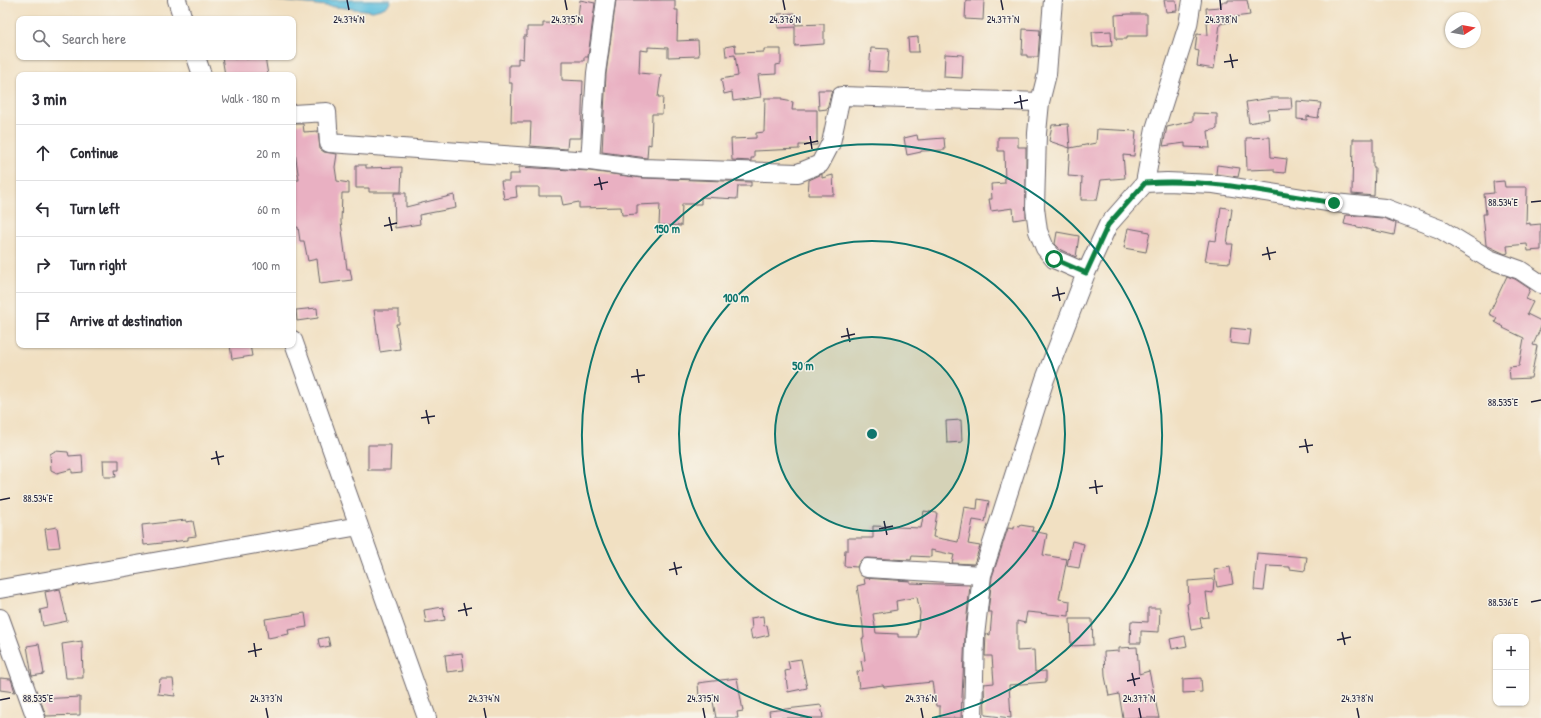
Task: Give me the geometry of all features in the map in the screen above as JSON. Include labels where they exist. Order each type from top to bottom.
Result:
[{"type":"street","points":[[177,0],[182,16]]},
{"type":"street","points":[[590,161],[596,73],[606,0]]},
{"type":"street","points":[[1053,0],[1047,74],[1040,102],[1037,133],[1035,208],[1038,231],[1046,248],[1054,259],[1086,273]]},
{"type":"street","points":[[973,718],[975,636],[982,575],[1044,379],[1086,273],[1108,225],[1145,183],[1155,128],[1188,25],[1192,0]]},
{"type":"street","points":[[197,60],[201,72]]},
{"type":"street","points":[[296,114],[327,112],[329,143],[590,161],[642,168],[798,173],[820,164],[831,143],[841,96],[1040,102]]},
{"type":"street","points":[[1145,183],[1167,182],[1214,184],[1334,203],[1385,208],[1440,229],[1489,259],[1520,270],[1541,284]]},
{"type":"street","points":[[296,348],[427,718]]},
{"type":"street","points":[[0,589],[359,526]]},
{"type":"street","points":[[867,568],[982,575]]},
{"type":"street","points":[[0,618],[36,718]]},
{"type":"water","points":[[271,0],[391,0],[388,5],[373,11]]},
{"type":"building","points":[[580,0],[595,3],[588,57],[584,57],[584,61],[562,61],[562,80],[583,81],[581,138],[568,138],[567,149],[530,146],[531,122],[511,122],[512,83],[509,83],[509,65],[518,65],[518,58],[523,59],[524,36],[527,36],[527,27],[543,27],[543,23],[577,24]]},
{"type":"building","points":[[616,0],[675,0],[675,10],[678,10],[677,41],[698,40],[699,56],[668,57],[668,48],[648,47],[648,51],[640,50],[639,73],[661,75],[658,97],[663,97],[662,114],[652,114],[651,145],[648,144],[647,158],[602,152],[606,74]]},
{"type":"building","points":[[966,0],[984,0],[983,20],[965,19]]},
{"type":"building","points":[[1164,0],[1176,0],[1177,11],[1166,12]]},
{"type":"building","points":[[1228,0],[1247,0],[1250,15],[1234,17],[1235,21],[1220,24],[1214,69],[1197,66],[1199,51],[1195,50],[1197,34],[1208,35],[1206,8],[1221,7],[1221,2],[1228,2]]},
{"type":"building","points":[[795,13],[795,25],[824,24],[824,44],[795,46],[795,27],[778,28],[778,14]]},
{"type":"building","points":[[1147,14],[1147,36],[1127,36],[1127,39],[1116,39],[1115,15]]},
{"type":"building","points":[[1023,29],[1040,30],[1038,57],[1027,57],[1027,55],[1022,55]]},
{"type":"building","points":[[1111,31],[1112,46],[1093,47],[1092,32]]},
{"type":"building","points":[[918,37],[919,52],[909,52],[908,38]]},
{"type":"building","points":[[735,45],[736,53],[764,52],[764,49],[781,49],[781,64],[776,65],[776,74],[758,75],[761,97],[733,101],[732,92],[724,94],[721,79],[738,76],[735,55],[726,56],[725,47]]},
{"type":"building","points":[[871,48],[889,49],[887,72],[869,71]]},
{"type":"building","points":[[945,54],[963,55],[962,78],[944,77]]},
{"type":"building","points":[[222,60],[266,60],[268,72],[224,72]]},
{"type":"building","points":[[818,90],[832,90],[827,109],[819,110]]},
{"type":"building","points":[[765,98],[782,98],[782,100],[793,102],[792,110],[817,110],[817,145],[799,145],[799,149],[754,151],[754,158],[751,158],[751,161],[732,160],[731,139],[756,138],[756,133],[764,132]]},
{"type":"building","points":[[1271,98],[1291,98],[1292,109],[1268,110],[1269,119],[1249,123],[1246,102]]},
{"type":"building","points":[[1297,101],[1321,103],[1318,118],[1307,116],[1307,120],[1297,119]]},
{"type":"building","points":[[1193,113],[1217,114],[1217,129],[1208,131],[1210,148],[1185,147],[1185,143],[1163,146],[1167,127],[1193,121]]},
{"type":"building","points":[[296,124],[303,124],[304,132],[318,131],[320,149],[324,152],[337,154],[335,167],[337,181],[349,183],[349,193],[342,193],[341,222],[347,269],[350,269],[352,280],[320,284],[317,259],[308,261],[304,241],[300,241],[298,227],[296,227],[296,180],[299,180],[296,159]]},
{"type":"building","points":[[1068,124],[1070,148],[1049,141],[1052,125]]},
{"type":"building","points":[[1097,129],[1136,131],[1134,156],[1123,155],[1125,178],[1101,180],[1097,200],[1081,200],[1082,177],[1068,176],[1070,148],[1096,143]]},
{"type":"building","points":[[917,135],[918,140],[944,138],[945,150],[921,151],[907,155],[904,138]]},
{"type":"building","points":[[998,137],[1018,137],[1018,147],[1026,147],[1026,218],[1014,220],[1013,208],[991,211],[989,199],[992,199],[991,184],[1005,183],[1004,151],[998,151]]},
{"type":"building","points":[[1270,137],[1271,157],[1287,159],[1285,173],[1274,172],[1274,169],[1247,170],[1246,138]]},
{"type":"building","points":[[1353,139],[1373,139],[1373,167],[1375,167],[1374,196],[1352,194]]},
{"type":"building","points":[[356,165],[366,165],[366,168],[402,167],[401,192],[369,192],[369,188],[356,188]]},
{"type":"building","points":[[1217,165],[1240,168],[1238,177],[1216,174]]},
{"type":"building","points":[[519,167],[589,171],[642,178],[751,182],[751,186],[738,186],[737,199],[701,197],[701,204],[682,204],[681,226],[659,225],[660,204],[637,205],[637,214],[622,215],[621,207],[579,208],[579,202],[563,205],[561,196],[539,196],[539,187],[516,187],[517,197],[504,199],[501,181],[509,181],[509,174],[519,174]]},
{"type":"building","points":[[822,174],[822,178],[833,175],[834,195],[808,195],[809,180]]},
{"type":"building","points":[[1504,181],[1505,187],[1527,187],[1526,224],[1541,224],[1541,250],[1528,251],[1527,244],[1507,246],[1508,253],[1505,254],[1486,245],[1483,214],[1486,214],[1484,194],[1494,193],[1493,182]]},
{"type":"building","points":[[394,193],[406,193],[406,207],[454,195],[456,208],[419,215],[420,224],[395,228]]},
{"type":"building","points":[[1221,207],[1232,209],[1227,244],[1233,244],[1230,263],[1205,261],[1209,240],[1216,241]]},
{"type":"building","points":[[1346,215],[1383,218],[1396,223],[1394,235],[1344,224]]},
{"type":"building","points":[[1128,228],[1150,232],[1146,252],[1124,248]]},
{"type":"building","points":[[1057,232],[1079,236],[1076,257],[1061,250],[1055,244]]},
{"type":"building","points":[[1507,276],[1515,279],[1530,289],[1526,299],[1533,302],[1527,314],[1541,321],[1541,327],[1533,345],[1537,346],[1531,378],[1510,379],[1509,367],[1519,366],[1524,338],[1503,328],[1504,327],[1495,322],[1497,318],[1489,314]]},
{"type":"building","points":[[317,308],[318,318],[297,321],[296,310]]},
{"type":"building","points":[[374,310],[399,310],[399,324],[396,324],[400,349],[380,352]]},
{"type":"building","points":[[1231,328],[1251,330],[1249,345],[1230,343]]},
{"type":"building","points":[[230,348],[251,348],[252,356],[232,359]]},
{"type":"building","points":[[961,420],[962,442],[947,443],[946,421]]},
{"type":"building","points":[[368,445],[391,445],[390,470],[368,470]]},
{"type":"building","points":[[55,451],[68,452],[69,456],[82,455],[83,472],[72,473],[72,469],[57,473],[51,470],[50,454]]},
{"type":"building","points":[[103,460],[119,460],[119,470],[115,470],[116,477],[104,477]]},
{"type":"building","points":[[978,499],[989,501],[985,522],[973,520],[968,544],[980,546],[974,564],[952,563],[954,555],[931,550],[931,557],[912,556],[911,560],[867,558],[862,559],[857,567],[844,566],[845,550],[848,550],[848,538],[873,538],[873,526],[921,528],[924,511],[937,513],[933,537],[958,542],[964,507],[977,509]]},
{"type":"building","points":[[186,520],[186,522],[193,521],[196,536],[188,537],[188,540],[144,545],[142,525]]},
{"type":"building","points":[[1020,525],[1033,527],[1032,531],[1047,534],[1043,555],[1067,559],[1059,599],[1070,601],[1069,616],[1027,612],[1025,623],[1017,621],[1017,651],[1034,650],[1035,672],[1046,671],[1046,682],[1009,685],[1011,718],[985,715],[984,684],[994,683],[992,656],[985,656],[986,634],[990,635],[992,612],[988,612],[992,577],[1008,528],[1014,529],[1014,526],[1020,527]]},
{"type":"building","points":[[57,527],[60,547],[48,548],[45,529]]},
{"type":"building","points":[[1072,541],[1084,544],[1079,568],[1067,566]]},
{"type":"building","points":[[1257,553],[1307,557],[1305,571],[1290,569],[1290,567],[1267,566],[1264,591],[1254,590]]},
{"type":"building","points":[[1230,567],[1233,584],[1217,587],[1214,570]]},
{"type":"building","points":[[864,578],[910,581],[910,583],[970,585],[965,635],[961,718],[940,718],[940,706],[936,706],[932,682],[859,688],[857,672],[863,671],[861,661],[865,660],[862,638],[864,638],[863,626],[857,586],[865,584]],"holes":[[[917,597],[920,613],[917,637],[898,637],[898,634],[876,633],[873,614],[897,610],[896,601]]]},
{"type":"building","points":[[1214,579],[1213,593],[1206,592],[1209,617],[1200,618],[1202,628],[1191,630],[1187,604],[1189,603],[1188,581]]},
{"type":"building","points":[[60,589],[67,621],[43,626],[40,610],[48,608],[45,592]]},
{"type":"building","points":[[443,607],[445,620],[426,623],[424,610]]},
{"type":"building","points":[[1148,608],[1160,608],[1159,632],[1141,631],[1141,643],[1130,643],[1131,621],[1148,622]]},
{"type":"building","points":[[305,613],[307,627],[288,630],[289,634],[268,638],[265,619]]},
{"type":"building","points":[[763,616],[764,626],[767,625],[769,635],[752,639],[750,629],[752,629],[751,618]]},
{"type":"building","points":[[1070,619],[1092,619],[1093,645],[1071,646]]},
{"type":"building","points":[[1185,636],[1187,646],[1172,649],[1170,639]]},
{"type":"building","points":[[328,637],[330,646],[320,648],[318,639]]},
{"type":"building","points":[[82,641],[83,678],[66,678],[62,644]]},
{"type":"building","points":[[39,644],[44,674],[32,676],[27,646]]},
{"type":"building","points":[[1137,647],[1139,674],[1149,671],[1159,718],[1123,718],[1119,694],[1109,696],[1105,676],[1104,652],[1119,651],[1119,648]]},
{"type":"building","points":[[462,653],[464,670],[447,672],[445,655]]},
{"type":"building","points":[[801,659],[807,688],[788,692],[785,671],[790,670],[788,661]]},
{"type":"building","points":[[0,678],[11,679],[15,692],[0,690]]},
{"type":"building","points":[[737,678],[743,711],[737,712],[738,718],[716,718],[712,696],[699,698],[698,683]]},
{"type":"building","points":[[1201,678],[1202,692],[1183,693],[1183,679]]},
{"type":"building","points":[[160,679],[173,679],[175,696],[158,694]]},
{"type":"building","points":[[80,697],[80,715],[46,716],[40,699]]},
{"type":"building","points":[[821,705],[823,718],[770,718],[769,711]]},
{"type":"route","points":[[1054,259],[1086,273],[1108,225],[1145,183],[1167,182],[1214,184],[1334,203]]}]
